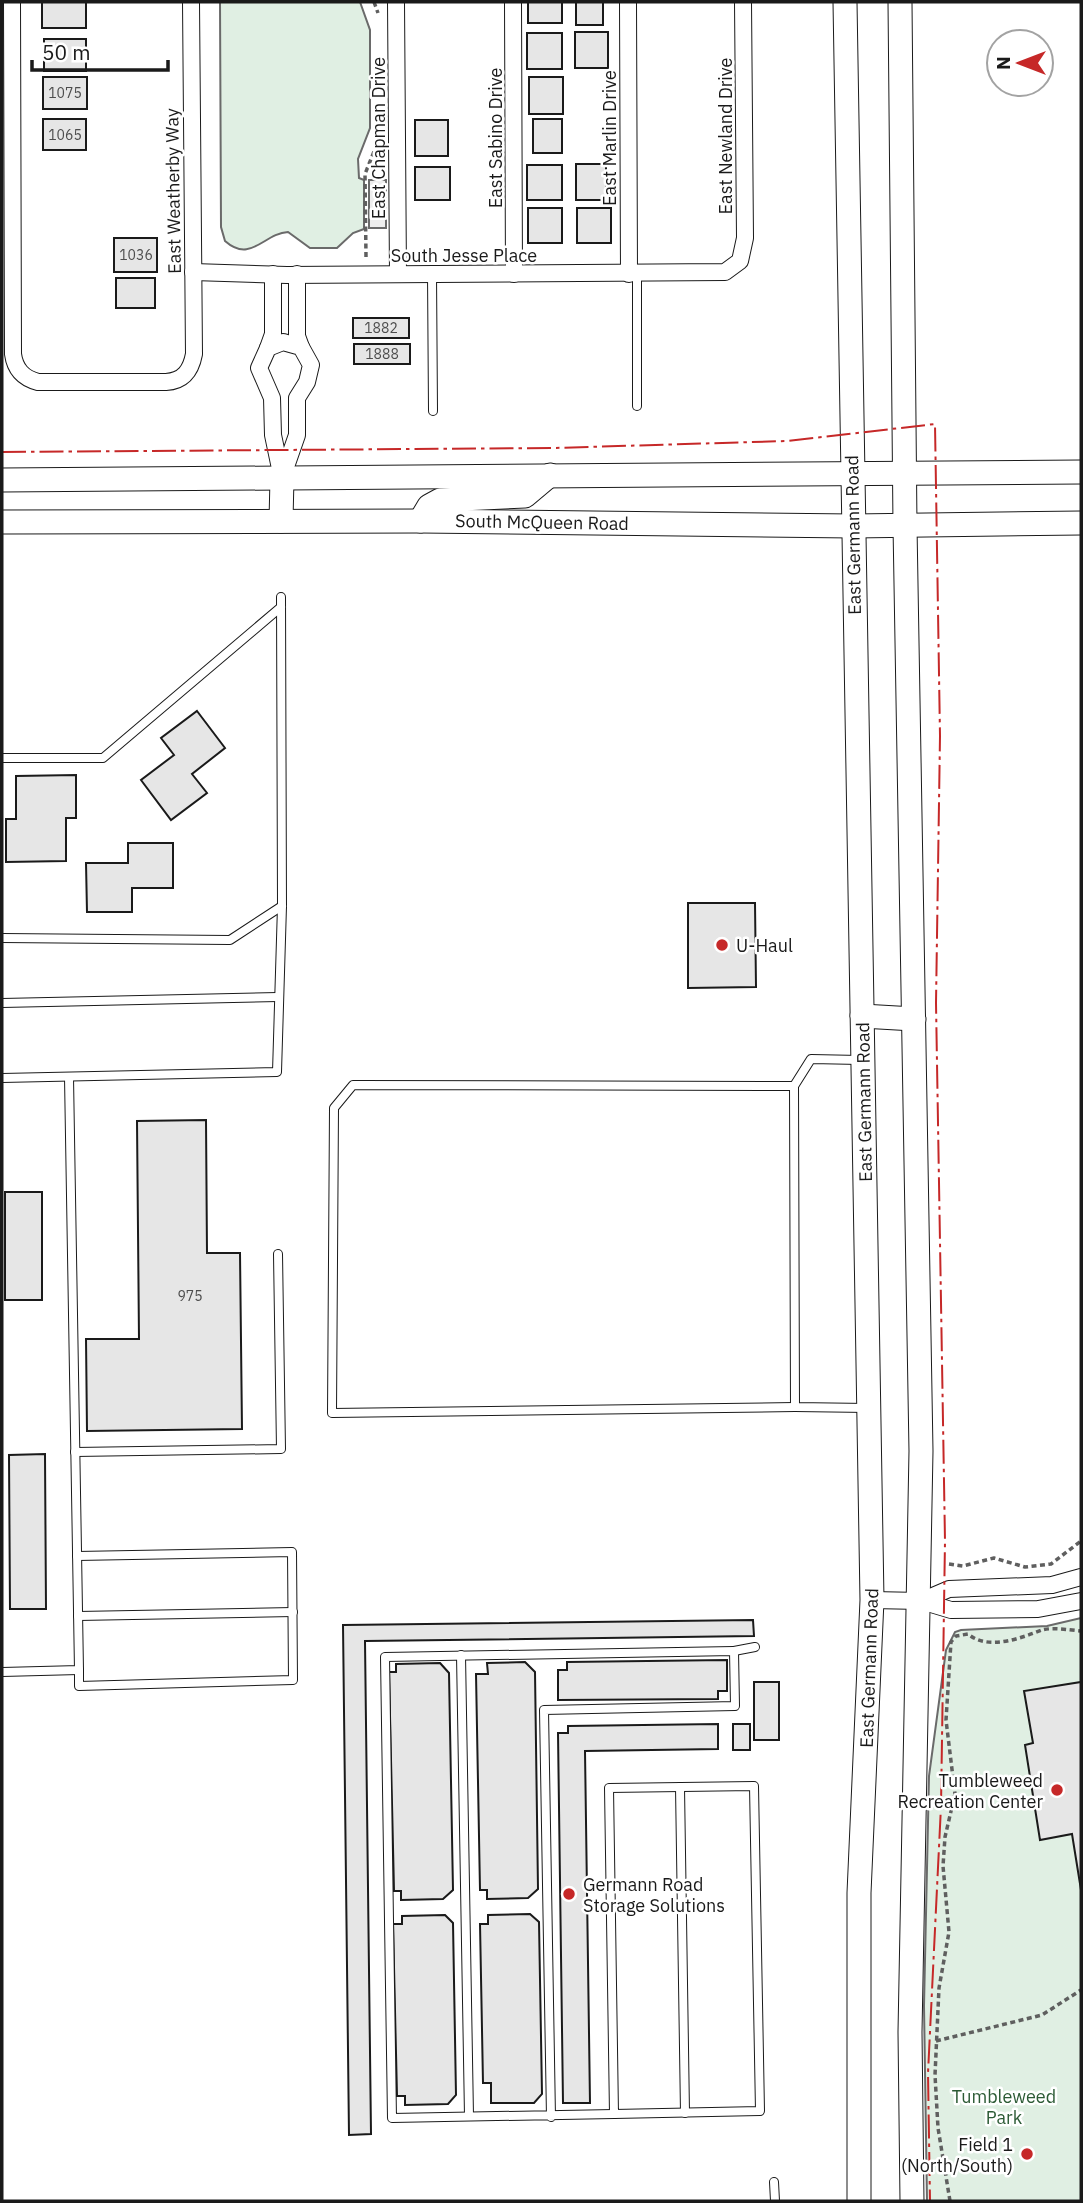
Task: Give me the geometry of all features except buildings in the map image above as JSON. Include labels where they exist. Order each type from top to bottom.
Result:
[{"type":"main road","name":"East Germann Road","points":[[845,2],[872,1600],[859,1907],[859,2201]]},
{"type":"main road","points":[[900,2],[921,1601],[910,2032],[912,2201]]},
{"type":"main road","points":[[2,480],[1081,472]]},
{"type":"main road","points":[[419,521],[429,506],[440,500],[525,496],[550,475]]},
{"type":"main road","points":[[281,521],[282,478]]},
{"type":"main road","name":"South McQueen Road","points":[[2,522],[419,521],[853,526],[1081,523]]},
{"type":"main road","points":[[862,1016],[914,1019]]},
{"type":"street","points":[[7,302],[12,2]]},
{"type":"street","name":"East Weatherby Way","points":[[7,302],[14,360],[25,376],[46,382],[166,382],[183,377],[190,369],[194,354],[191,2]]},
{"type":"street","name":"East Chapman Drive","points":[[396,2],[398,274]]},
{"type":"street","name":"East Sabino Drive","points":[[513,2],[514,274]]},
{"type":"street","name":"East Marlin Drive","points":[[628,2],[633,274]]},
{"type":"street","name":"East Newland Drive","points":[[734,267],[743,252],[745,238],[743,2]]},
{"type":"street","name":"South Jesse Place","points":[[193,272],[711,274],[734,267]]},
{"type":"street","points":[[273,274],[273,334],[259,368],[272,398],[273,435],[282,478]]},
{"type":"street","points":[[282,478],[297,435],[297,398],[311,374],[309,357],[297,336],[297,274]]},
{"type":"street","points":[[268,348],[283,342],[301,347]]},
{"type":"street","points":[[921,1601],[949,1589],[1052,1585],[1081,1577]]},
{"type":"street","points":[[872,1600],[921,1601],[951,1610],[1038,1609],[1081,1601]]},
{"type":"lane","points":[[432,274],[433,411]]},
{"type":"lane","points":[[633,274],[637,406]]},
{"type":"lane","points":[[2,1078],[277,1072],[282,906],[281,597]]},
{"type":"lane","points":[[2,758],[103,758],[281,607]]},
{"type":"lane","points":[[2,938],[230,940],[282,906]]},
{"type":"lane","points":[[2,1003],[278,997]]},
{"type":"lane","points":[[796,1406],[794,1086],[811,1059],[863,1060]]},
{"type":"lane","points":[[69,1077],[79,1686],[293,1680],[292,1552],[77,1556]]},
{"type":"lane","points":[[794,1086],[353,1085],[334,1108],[332,1413],[796,1406],[870,1408]]},
{"type":"lane","points":[[75,1451],[281,1450],[278,1254]]},
{"type":"lane","points":[[78,1616],[293,1612]]},
{"type":"lane","points":[[614,2114],[609,1788],[754,1786],[760,2111],[551,2116],[393,2118],[385,1657],[734,1651],[755,1647]]},
{"type":"lane","points":[[551,2116],[544,1710],[735,1706],[734,1651]]},
{"type":"lane","points":[[461,1655],[468,2116]]},
{"type":"lane","points":[[2,1672],[79,1670]]},
{"type":"lane","points":[[680,1787],[685,2113]]},
{"type":"lane","points":[[774,2182],[775,2201]]},
{"type":"path","points":[[374,2],[380,18]]},
{"type":"path","points":[[366,274],[365,174],[382,131]]},
{"type":"path","points":[[949,1564],[963,1566],[994,1558],[1025,1567],[1051,1564],[1081,1541]]},
{"type":"path","points":[[950,2200],[936,2109],[936,2041],[939,1988],[949,1932],[943,1879],[945,1837],[956,1794],[946,1720],[951,1642],[956,1636],[968,1634],[975,1640],[1018,1641],[1044,1630],[1081,1631]]},
{"type":"path","points":[[936,2041],[1042,2015],[1081,1990]]},
{"type":"green space","points":[[220,2],[360,2],[370,30],[370,128],[358,159],[359,178],[364,180],[364,229],[353,233],[337,248],[310,248],[288,232],[250,249],[234,247],[225,241],[221,227]]},
{"type":"green space","name":"Tumbleweed Park","points":[[1081,1618],[1081,2201],[927,2201],[924,2006],[929,1776],[946,1650],[955,1632],[961,1630],[1047,1626]]},
{"type":"shaded area","points":[[369,180],[386,180],[386,228],[369,228]]},
{"type":"power","points":[[2,452],[555,448],[787,441],[935,424],[940,736],[936,1003],[945,1541],[941,1806],[928,2073],[930,2201]]},
{"type":"place","name":"U-Haul","points":[[722,945]]},
{"type":"place","name":"Tumbleweed Recreation Center","points":[[1057,1790]]},
{"type":"place","name":"Germann Road Storage Solutions","points":[[569,1894]]},
{"type":"place","name":"Field 1 (North/South)","points":[[1027,2154]]}]
